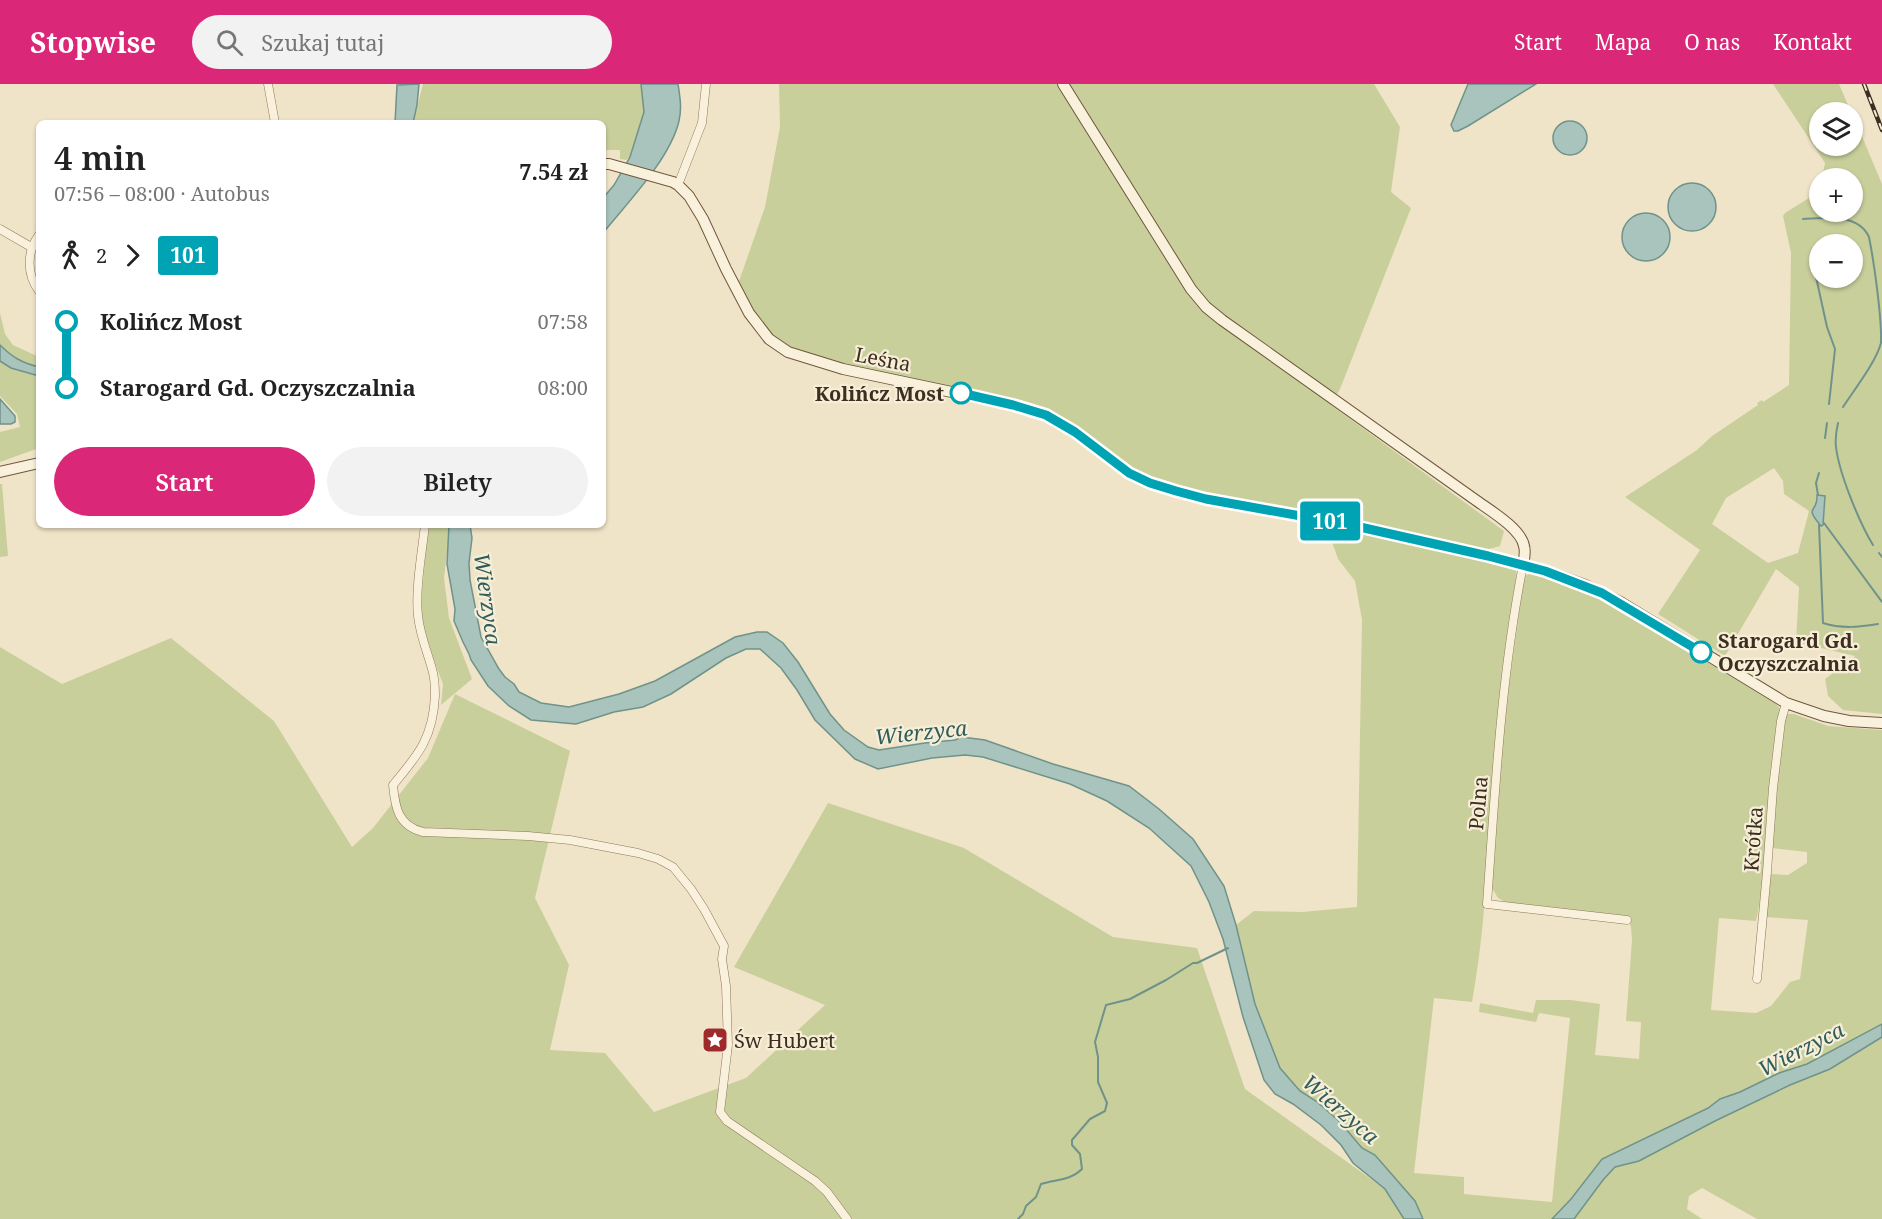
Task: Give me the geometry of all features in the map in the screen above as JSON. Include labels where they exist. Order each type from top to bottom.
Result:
[{"type":"street","points":[[268,84],[274,120]]},
{"type":"street","points":[[606,164],[678,185],[702,123],[706,84]]},
{"type":"street","points":[[1064,84],[1191,289],[1206,307],[1512,527],[1522,538],[1525,547],[1523,565]]},
{"type":"street","name":"Leśna","points":[[678,185],[695,204],[704,219],[749,314],[769,339],[788,352],[843,369],[1013,405],[1046,415],[1075,432],[1129,473],[1150,483],[1176,491],[1206,499],[1340,523],[1523,565],[1575,582],[1602,593],[1786,703],[1824,716],[1849,721],[1882,723]]},
{"type":"street","points":[[0,229],[31,247]]},
{"type":"street","points":[[36,240],[29,255],[31,273],[36,287]]},
{"type":"street","points":[[0,472],[36,464]]},
{"type":"street","points":[[425,528],[417,615],[434,677],[434,707],[429,734],[421,750],[393,785],[399,815],[412,830],[570,840],[638,853],[658,859],[673,867],[704,909],[724,946],[722,959],[726,987],[728,1045],[720,1112],[727,1121],[827,1192],[847,1219]]},
{"type":"street","name":"Polna","points":[[1523,565],[1508,650],[1487,904],[1627,920]]},
{"type":"street","name":"Krótka","points":[[1756,979],[1773,788],[1781,721],[1786,703]]},
{"type":"green space","points":[[423,84],[642,84],[644,112],[630,157],[626,160],[620,159],[620,150],[606,150],[606,120],[414,120]]},
{"type":"green space","points":[[779,84],[1374,84],[1400,127],[1391,192],[1411,208],[1340,389],[1331,405],[1504,531],[1500,546],[1482,551],[1216,497],[1161,483],[1132,469],[1065,420],[1039,408],[820,359],[776,340],[752,310],[738,284],[765,207],[780,127]]},
{"type":"green space","points":[[1773,84],[1839,84],[1847,102],[1809,102],[1809,139]]},
{"type":"green space","points":[[1863,139],[1882,184],[1882,714],[1843,710],[1828,696],[1825,679],[1833,673],[1842,672],[1855,656],[1796,642],[1799,587],[1776,569],[1725,656],[1658,614],[1700,550],[1625,497],[1697,450],[1712,436],[1758,405],[1757,403],[1762,400],[1763,402],[1789,385],[1791,253],[1783,216],[1809,198],[1809,222],[1863,222],[1863,168],[1824,168],[1825,163],[1820,156],[1863,156]],"holes":[[[1774,468],[1783,481],[1784,494],[1809,511],[1798,553],[1768,563],[1712,524],[1726,498]]]},
{"type":"green space","points":[[0,313],[5,334],[13,345],[36,356],[36,449],[0,462],[0,432],[20,427],[17,414],[0,396]]},
{"type":"green space","points":[[0,484],[2,484],[8,556],[0,557]]},
{"type":"green space","points":[[428,528],[450,528],[444,578],[449,618],[472,679],[441,705],[443,684],[422,622]]},
{"type":"green space","points":[[1351,529],[1517,567],[1482,933],[1472,1002],[1434,998],[1414,1173],[1464,1177],[1464,1194],[1552,1202],[1570,1018],[1539,1013],[1536,1022],[1479,1012],[1480,1003],[1533,1013],[1536,1000],[1571,1000],[1600,1004],[1595,1055],[1639,1059],[1641,1022],[1626,1021],[1632,940],[1627,917],[1509,904],[1498,898],[1492,888],[1504,722],[1524,577],[1531,572],[1549,576],[1614,603],[1775,702],[1780,709],[1770,778],[1764,879],[1756,921],[1719,918],[1711,1010],[1756,1013],[1771,1006],[1790,982],[1800,979],[1808,920],[1765,917],[1770,874],[1788,875],[1807,863],[1807,852],[1772,848],[1775,786],[1786,714],[1794,714],[1828,726],[1882,730],[1882,1024],[1807,1065],[1779,1073],[1720,1099],[1602,1159],[1552,1219],[1423,1219],[1415,1201],[1375,1155],[1362,1148],[1339,1121],[1316,1101],[1300,1091],[1280,1068],[1255,1004],[1236,925],[1254,911],[1302,912],[1357,907],[1362,620],[1355,581],[1338,559],[1332,542],[1339,532]]},
{"type":"green space","points":[[171,638],[274,721],[352,847],[373,828],[428,758],[455,694],[570,751],[535,898],[569,965],[550,1050],[605,1053],[654,1112],[746,1078],[825,1005],[734,967],[828,803],[964,848],[1113,937],[1197,948],[1245,1089],[1385,1189],[1404,1219],[0,1219],[0,647],[62,684]]},
{"type":"green space","points":[[1882,1037],[1882,1219],[1757,1219],[1702,1188],[1689,1196],[1687,1209],[1702,1219],[1574,1219],[1615,1167],[1639,1161],[1715,1121],[1790,1085],[1830,1069]]},
{"type":"water","points":[[419,84],[414,120],[395,120],[397,85]]},
{"type":"water","points":[[641,84],[678,84],[681,107],[679,121],[667,150],[636,194],[606,229],[606,194],[630,157],[644,112]]},
{"type":"water","points":[[1468,84],[1536,84],[1468,126],[1454,131],[1451,125]]},
{"type":"water","points":[[1570,121],[1582,126],[1587,138],[1582,150],[1570,155],[1558,150],[1553,138],[1558,126]]},
{"type":"water","points":[[1687,183],[1697,183],[1709,190],[1716,202],[1716,212],[1709,224],[1697,231],[1687,231],[1672,220],[1668,212],[1668,202],[1679,187]]},
{"type":"water","points":[[1641,213],[1651,213],[1663,220],[1670,232],[1670,242],[1663,254],[1651,261],[1641,261],[1626,250],[1622,242],[1622,232],[1633,217]]},
{"type":"water","points":[[0,345],[18,359],[36,366],[36,375],[11,368],[0,361]]},
{"type":"water","points":[[0,399],[15,416],[15,422],[0,424]]},
{"type":"water","points":[[1817,495],[1825,496],[1823,525],[1821,526],[1812,512]]},
{"type":"water","points":[[449,528],[470,528],[470,580],[481,637],[505,677],[514,684],[519,692],[541,703],[569,707],[619,694],[655,681],[735,637],[767,632],[783,643],[798,662],[830,714],[844,730],[868,747],[879,750],[955,740],[962,737],[985,740],[1053,764],[1129,786],[1193,839],[1224,886],[1255,1004],[1280,1068],[1300,1091],[1316,1101],[1339,1121],[1362,1148],[1375,1155],[1415,1201],[1423,1219],[1404,1219],[1385,1189],[1353,1163],[1341,1145],[1321,1125],[1275,1094],[1264,1080],[1243,1017],[1223,939],[1209,902],[1191,866],[1149,828],[1107,801],[1070,784],[983,757],[965,755],[932,758],[878,769],[855,759],[815,720],[781,668],[760,649],[746,649],[726,658],[671,694],[643,707],[614,712],[576,724],[531,720],[509,706],[488,686],[471,660],[454,621],[455,609],[447,564]]},
{"type":"water","points":[[1882,1024],[1882,1037],[1830,1069],[1790,1085],[1715,1121],[1639,1161],[1615,1167],[1574,1219],[1552,1219],[1602,1159],[1708,1108],[1720,1099],[1779,1073],[1807,1064]]},
{"type":"waterway","points":[[1803,219],[1849,220],[1864,229],[1869,237],[1877,290],[1881,343],[1870,367],[1843,407]]},
{"type":"waterway","points":[[1818,288],[1827,327],[1835,349],[1829,404]]},
{"type":"waterway","points":[[1825,438],[1827,423]]},
{"type":"waterway","points":[[1838,423],[1836,444],[1841,470],[1856,511],[1873,545]]},
{"type":"waterway","points":[[1818,495],[1816,483],[1819,473]]},
{"type":"waterway","points":[[1824,523],[1882,602]]},
{"type":"waterway","points":[[1819,525],[1823,623],[1850,627],[1878,624]]},
{"type":"waterway","points":[[1879,553],[1882,557]]},
{"type":"waterway","points":[[1018,1219],[1026,1206],[1036,1197],[1041,1184],[1068,1178],[1082,1169],[1080,1154],[1072,1145],[1072,1140],[1090,1119],[1105,1111],[1107,1103],[1098,1082],[1098,1057],[1095,1042],[1106,1005],[1130,999],[1193,963],[1228,948]]},
{"type":"railway","points":[[1864,84],[1882,130]]},
{"type":"bus line","name":"101","points":[[961,393],[1031,409],[1046,415],[1075,432],[1129,473],[1150,483],[1176,491],[1206,499],[1351,525],[1545,571],[1585,585],[1622,603],[1701,652]]},
{"type":"place","name":"Kolińcz Most","points":[[961,393]]},
{"type":"place","name":"Starogard Gd. Oczyszczalnia","points":[[1701,652]]},
{"type":"place","name":"Św Hubert","points":[[715,1040]]},
{"type":"water label","name":"Wierzyca","points":[[488,599]]},
{"type":"water label","name":"Wierzyca","points":[[921,732]]},
{"type":"water label","name":"Wierzyca","points":[[1801,1049]]},
{"type":"water label","name":"Wierzyca","points":[[1341,1109]]}]
